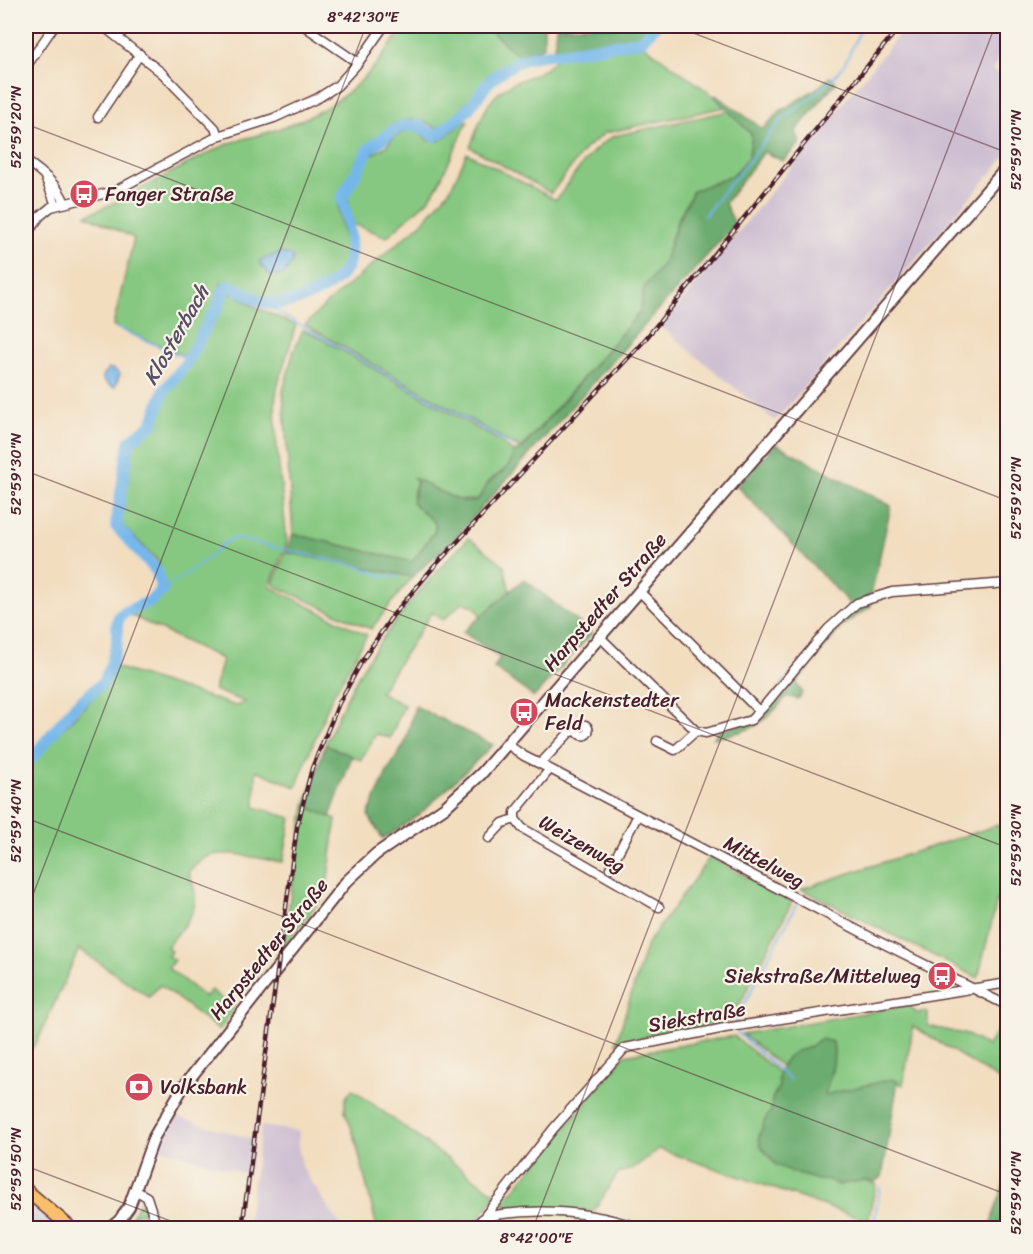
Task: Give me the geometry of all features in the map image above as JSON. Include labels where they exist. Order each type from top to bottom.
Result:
[{"type":"main road","points":[[26,1190],[71,1228]]},
{"type":"street","points":[[26,67],[54,26]]},
{"type":"street","points":[[103,26],[162,73],[214,128],[218,136]]},
{"type":"street","points":[[118,37],[128,26]]},
{"type":"street","points":[[304,26],[358,63]]},
{"type":"street","points":[[26,235],[40,216],[60,204],[115,191],[218,136],[274,118],[318,99],[337,86],[358,63],[384,26]]},
{"type":"street","points":[[98,117],[140,54]]},
{"type":"street","points":[[26,161],[53,183],[62,195],[60,204]]},
{"type":"street","name":"Harpstedter Straße","points":[[110,1228],[126,1212],[162,1119],[183,1087],[340,889],[376,854],[445,807],[481,774],[1008,166]]},
{"type":"street","points":[[599,636],[696,731],[706,733],[751,720],[828,629],[858,603],[892,592],[1008,583]]},
{"type":"street","points":[[639,591],[759,711]]},
{"type":"street","points":[[540,764],[568,733],[578,730]]},
{"type":"street","points":[[657,741],[675,750],[696,731]]},
{"type":"street","name":"Mittelweg","points":[[507,744],[550,770],[872,938],[1008,1006]]},
{"type":"street","name":"Weizenweg","points":[[550,770],[518,807],[514,819],[522,828],[659,907]]},
{"type":"street","points":[[610,868],[638,815]]},
{"type":"street","points":[[489,838],[503,823],[514,819]]},
{"type":"street","name":"Siekstraße","points":[[472,1228],[484,1217],[554,1128],[625,1048],[725,1028],[1008,983]]},
{"type":"street","points":[[135,1190],[147,1197],[157,1228]]},
{"type":"street","points":[[484,1217],[511,1212],[561,1212],[610,1219],[640,1228]]},
{"type":"shaded area","points":[[906,26],[1007,26],[1007,46],[992,69],[1000,76],[1007,101],[1007,155],[775,421],[661,327]]},
{"type":"shaded area","points":[[171,1115],[254,1140],[249,1175],[155,1146]]},
{"type":"shaded area","points":[[261,1126],[299,1131],[298,1146],[302,1167],[342,1228],[247,1228]]},
{"type":"shaded area","points":[[26,1200],[38,1209],[61,1228],[26,1228]]},
{"type":"green space","points":[[403,26],[485,26],[520,57],[487,80],[459,111],[443,124],[436,128],[419,121],[400,122],[394,124],[367,146],[356,163],[338,201],[346,246],[345,263],[341,272],[313,290],[281,300],[259,298],[232,284],[221,283],[214,305],[184,356],[113,326],[134,238],[86,215],[228,144],[267,133],[314,114],[349,92],[364,78]]},
{"type":"green space","points":[[485,26],[544,26],[544,46],[520,57]]},
{"type":"green space","points":[[556,26],[652,26],[640,40],[554,51]]},
{"type":"green space","points":[[642,44],[714,96],[725,107],[605,133],[585,149],[551,193],[470,147],[482,116],[496,96],[509,85],[546,68],[557,56]]},
{"type":"green space","points":[[830,77],[836,82],[796,131],[800,143],[783,161],[764,152],[725,203],[735,224],[452,541],[412,577],[286,552],[293,534],[412,562],[435,531],[435,523],[412,502],[417,482],[414,478],[455,499],[472,502],[478,499],[489,482],[508,466],[513,452],[522,449],[640,312],[644,288],[664,262],[678,221],[693,191],[734,175],[749,156],[752,135],[714,96],[716,95],[763,129],[780,111],[819,87]]},
{"type":"green space","points":[[729,111],[752,135],[749,156],[734,175],[693,191],[677,221],[664,262],[644,288],[640,312],[521,449],[305,325],[326,304],[424,221],[451,188],[467,153],[556,200],[596,149],[614,136]]},
{"type":"green space","points":[[468,121],[429,199],[387,237],[353,224],[348,198],[371,155],[385,147],[395,136],[406,131],[418,130],[429,141],[439,141]]},
{"type":"green space","points":[[226,294],[235,294],[255,307],[296,325],[275,401],[276,438],[287,543],[270,585],[367,635],[330,701],[296,787],[256,770],[255,807],[291,818],[283,862],[225,854],[204,858],[188,872],[193,885],[195,904],[188,920],[167,947],[171,951],[168,956],[174,960],[168,968],[205,997],[211,990],[235,1009],[219,1030],[160,985],[149,997],[79,949],[37,1042],[26,1054],[26,768],[105,685],[112,666],[236,706],[245,702],[214,690],[222,659],[130,615],[150,606],[167,589],[158,561],[121,524],[131,443],[153,426],[169,392],[189,365]]},
{"type":"green space","points":[[303,330],[500,441],[513,452],[507,469],[488,483],[477,500],[458,500],[415,479],[417,481],[412,496],[416,507],[426,513],[435,523],[435,531],[412,562],[293,534],[283,391],[294,350]]},
{"type":"green space","points":[[776,444],[891,506],[872,591],[871,606],[842,626],[798,680],[797,684],[802,692],[800,697],[797,699],[787,696],[763,721],[748,730],[714,738],[717,732],[751,721],[828,631],[852,609],[847,601],[737,486]]},
{"type":"green space","points":[[469,538],[504,565],[510,592],[481,616],[475,607],[463,602],[443,620],[432,612],[380,692],[404,705],[390,738],[376,734],[361,760],[325,745],[352,688],[381,640],[417,594]]},
{"type":"green space","points":[[286,552],[412,577],[371,629],[275,586],[273,583]]},
{"type":"green space","points":[[524,579],[592,633],[534,697],[494,668],[500,658],[463,632]]},
{"type":"green space","points":[[415,706],[493,745],[419,815],[383,839],[368,815],[387,772],[405,743]]},
{"type":"green space","points":[[325,745],[352,756],[330,817],[305,806]]},
{"type":"green space","points":[[305,806],[336,819],[326,893],[282,949]]},
{"type":"green space","points":[[998,825],[1006,863],[978,978],[801,889]]},
{"type":"green space","points":[[710,857],[792,902],[731,1021],[616,1043],[647,944]]},
{"type":"green space","points":[[910,1005],[916,1013],[928,1012],[928,1026],[967,1035],[988,1046],[1007,1014],[1007,1085],[913,1026],[903,1085],[892,1080],[824,1095],[832,1069],[833,1042],[820,1039],[806,1049],[788,1057],[781,1066],[742,1034]]},
{"type":"green space","points":[[734,1036],[779,1073],[779,1086],[772,1099],[771,1111],[765,1120],[760,1145],[775,1164],[798,1174],[818,1180],[827,1179],[838,1185],[865,1180],[876,1184],[868,1221],[659,1149],[632,1169],[618,1173],[594,1211],[509,1208],[503,1203],[625,1055]]},
{"type":"green space","points":[[820,1039],[833,1042],[834,1049],[832,1069],[824,1095],[892,1079],[898,1081],[882,1177],[874,1182],[865,1180],[838,1185],[827,1179],[818,1180],[798,1174],[776,1165],[760,1145],[759,1136],[771,1111],[772,1099],[779,1086],[778,1077],[781,1066],[796,1051],[806,1049]]},
{"type":"green space","points":[[352,1089],[497,1195],[473,1225],[468,1228],[377,1228],[355,1138],[345,1111],[345,1099]]},
{"type":"green space","points":[[1007,1174],[1007,1228],[989,1228]]},
{"type":"green space","points":[[140,1203],[145,1204],[149,1211],[134,1215],[130,1228],[123,1228]]},
{"type":"water","points":[[281,253],[293,256],[292,263],[283,275],[270,275],[260,264],[260,260]]},
{"type":"water","points":[[108,369],[113,369],[120,374],[115,387],[103,380]]},
{"type":"waterway","name":"Klosterbach","points":[[26,765],[75,706],[104,682],[117,643],[119,616],[149,602],[162,591],[157,571],[116,526],[129,442],[152,424],[164,391],[187,362],[218,308],[224,290],[229,286],[262,302],[277,304],[300,299],[323,289],[333,282],[347,266],[350,242],[342,198],[369,149],[402,126],[419,126],[435,136],[464,113],[491,80],[504,69],[520,61],[546,54],[641,41],[655,26]]},
{"type":"waterway","points":[[704,216],[783,118],[809,100],[835,76],[845,63],[862,26]]},
{"type":"waterway","points":[[269,303],[273,309],[307,329],[513,446]]},
{"type":"waterway","points":[[117,328],[188,359]]},
{"type":"waterway","points":[[162,591],[213,554],[221,545],[234,538],[360,567],[382,576],[398,577]]},
{"type":"waterway","points":[[735,1022],[797,903]]},
{"type":"waterway","points":[[737,1032],[790,1080]]},
{"type":"waterway","points":[[873,1228],[880,1187]]},
{"type":"railway","points":[[242,1228],[297,827],[312,768],[339,703],[362,661],[393,615],[431,570],[643,342],[900,26]]},
{"type":"place","name":"Fanger Straße","points":[[84,194]]},
{"type":"place","name":"Mackenstedter Feld","points":[[524,712]]},
{"type":"place","name":"Siekstraße/Mittelweg","points":[[942,976]]},
{"type":"place","name":"Volksbank","points":[[139,1087]]}]
